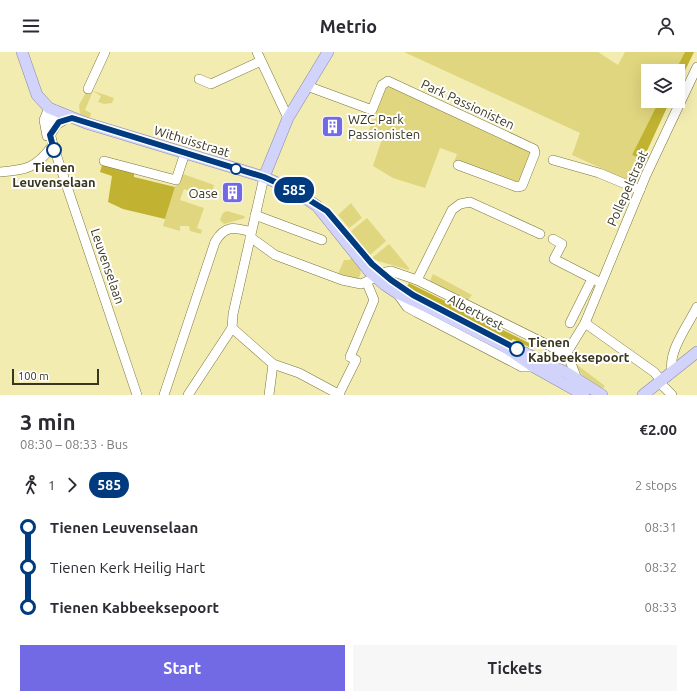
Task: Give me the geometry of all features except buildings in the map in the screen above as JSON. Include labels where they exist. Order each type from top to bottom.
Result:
[{"type":"main road","points":[[19,52],[35,98],[51,112]]},
{"type":"main road","points":[[22,52],[37,95],[51,112]]},
{"type":"main road","points":[[264,177],[288,118],[328,52]]},
{"type":"main road","name":"Withuisstraat","points":[[51,112],[69,119],[264,177],[293,190],[327,211],[338,222]]},
{"type":"main road","name":"Withuisstraat","points":[[317,206],[348,243]]},
{"type":"main road","name":"Albertvest","points":[[338,222],[364,256],[375,278],[413,295],[577,379],[602,395]]},
{"type":"main road","name":"Albertvest","points":[[348,243],[375,278],[397,293],[425,305],[502,345],[534,367],[584,395]]},
{"type":"main road","points":[[643,395],[697,352]]},
{"type":"street","points":[[88,89],[105,52]]},
{"type":"street","points":[[257,52],[288,118]]},
{"type":"street","points":[[199,79],[211,84],[261,61]]},
{"type":"street","name":"Pollepelstraat","points":[[568,356],[586,323],[640,190],[696,71]]},
{"type":"street","name":"Park Passionisten","points":[[307,86],[372,110],[382,85],[388,81],[534,148],[535,153],[522,186],[517,187],[458,165]]},
{"type":"street","name":"Leuvenselaan","points":[[51,112],[49,129],[53,145],[136,395]]},
{"type":"street","name":"Leuvenselaan","points":[[51,112],[44,127],[48,138],[53,145]]},
{"type":"street","points":[[50,135],[56,125],[69,119]]},
{"type":"street","points":[[0,172],[23,170],[34,165],[44,158],[53,145]]},
{"type":"street","points":[[104,161],[176,180],[184,153]]},
{"type":"street","points":[[553,160],[599,173],[640,190]]},
{"type":"street","points":[[188,395],[232,328],[233,314],[264,177]]},
{"type":"street","points":[[419,277],[452,210],[460,204],[470,202],[540,234]]},
{"type":"street","points":[[255,215],[322,240]]},
{"type":"street","points":[[164,395],[215,242],[224,230],[231,228],[251,234]]},
{"type":"street","name":"Albertvest","points":[[251,234],[275,256],[352,284],[375,278],[391,271],[419,277],[568,356]]},
{"type":"street","points":[[553,239],[562,244],[554,259],[592,279],[603,279]]},
{"type":"street","points":[[419,277],[426,275],[430,270]]},
{"type":"street","points":[[232,328],[273,364],[298,373],[340,395],[356,360],[350,357],[374,300],[375,278]]},
{"type":"street","points":[[570,323],[592,279]]},
{"type":"street","points":[[582,299],[593,303]]},
{"type":"street","points":[[672,371],[670,360],[673,352],[697,307]]},
{"type":"street","points":[[586,323],[654,372],[672,395]]},
{"type":"street","points":[[568,356],[577,379]]},
{"type":"street","points":[[268,395],[273,364]]},
{"type":"shaded area","points":[[404,52],[598,52],[618,65],[625,52],[685,52],[679,64],[641,64],[641,108],[656,108],[632,155],[645,160],[634,183],[572,155],[580,133]]},
{"type":"shaded area","points":[[685,52],[694,52],[685,71],[685,64],[679,64]]},
{"type":"shaded area","points":[[386,85],[532,151],[523,182],[515,184],[454,162],[457,154],[440,148],[425,188],[393,178],[373,166],[382,139],[368,133]]},
{"type":"shaded area","points":[[88,89],[114,98],[112,103],[104,104],[98,102],[101,96],[93,91],[85,110],[91,113],[90,118],[80,114],[79,105]]},
{"type":"shaded area","points":[[656,108],[667,108],[646,153],[652,156],[645,160],[632,155]]},
{"type":"shaded area","points":[[184,158],[188,160],[183,174],[214,185],[210,198],[184,189],[180,200],[204,208],[197,228],[202,230],[201,234],[190,231],[189,226],[180,226],[180,231],[163,226]]},
{"type":"shaded area","points":[[102,165],[134,170],[134,177],[175,187],[165,219],[123,209],[108,202],[112,176],[100,172]]},
{"type":"shaded area","points":[[351,203],[362,218],[349,228],[338,215]]},
{"type":"shaded area","points":[[227,211],[244,216],[245,218],[224,224],[220,220],[223,213]]},
{"type":"shaded area","points":[[367,218],[386,241],[370,255],[351,231]]},
{"type":"shaded area","points":[[389,244],[409,268],[409,270],[372,258]]},
{"type":"shaded area","points":[[353,257],[361,271],[357,280],[338,274],[344,260],[349,260]]},
{"type":"shaded area","points":[[433,274],[472,295],[468,300],[430,281]]},
{"type":"shaded area","points":[[409,283],[531,344],[529,347],[513,339],[511,341],[506,340],[406,288]]},
{"type":"shaded area","points":[[576,364],[605,386],[602,389],[583,377]]},
{"type":"bus line","name":"585","points":[[54,150],[50,135],[59,122],[72,118],[264,177],[279,183],[327,211],[342,227],[364,256],[382,273],[402,288],[517,349]]},
{"type":"place","name":"WZC Park Passionisten","points":[[332,126]]},
{"type":"place","name":"Tienen Leuvenselaan","points":[[54,150]]},
{"type":"place","name":"Oase","points":[[233,193]]},
{"type":"place","name":"Tienen Kabbeeksepoort","points":[[517,349]]}]
